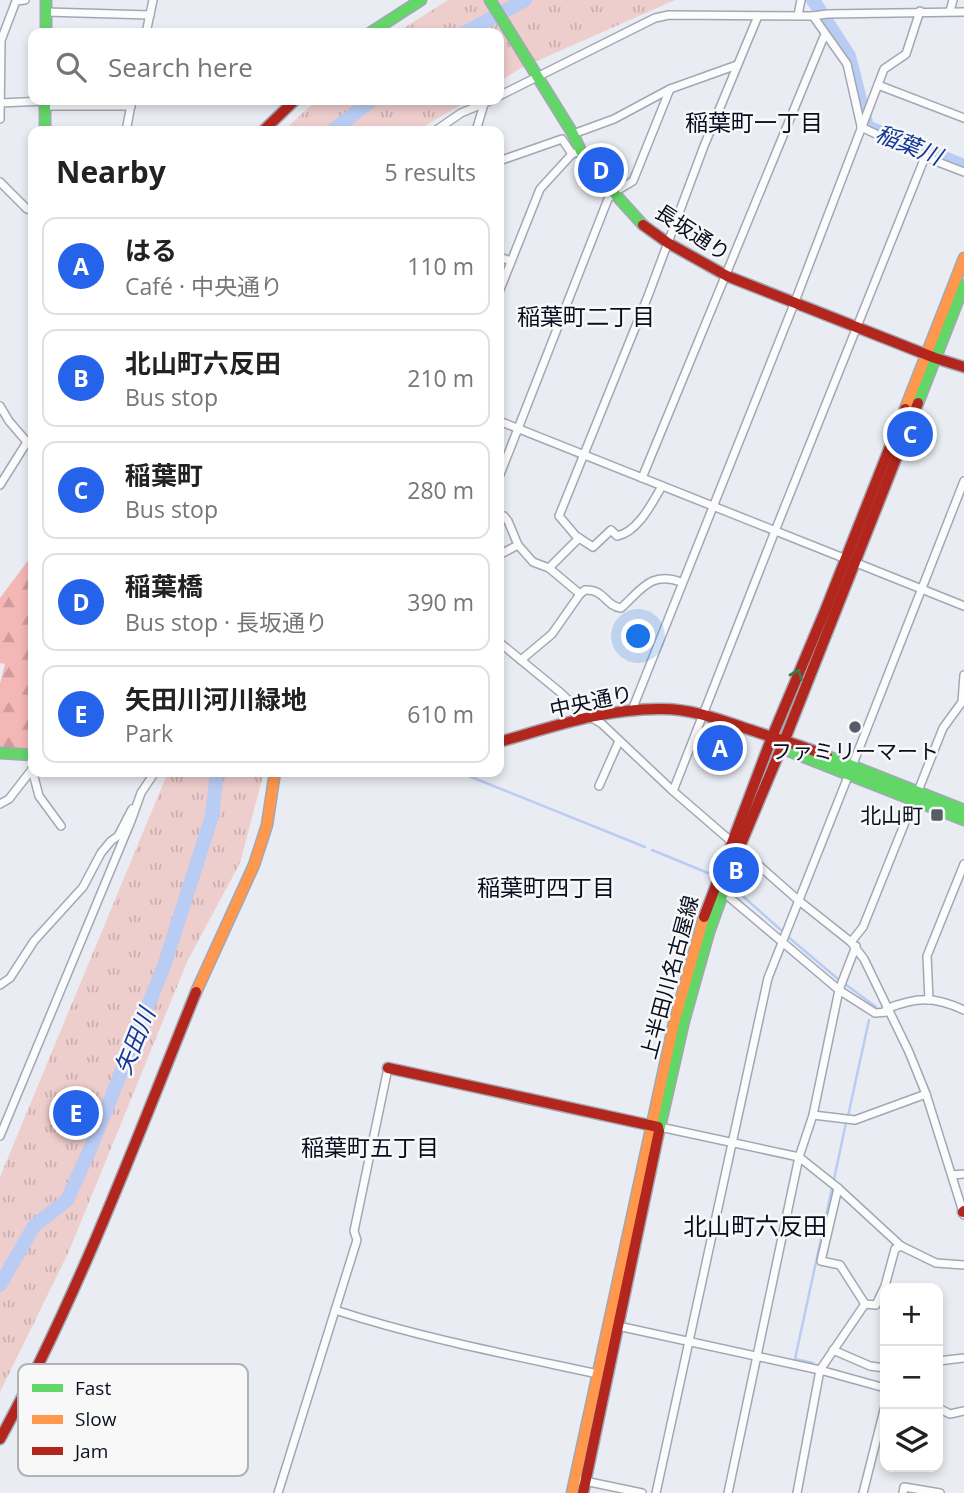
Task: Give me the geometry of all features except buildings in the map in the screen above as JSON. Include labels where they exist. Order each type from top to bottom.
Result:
[{"type":"street","points":[[0,119],[0,43],[16,1],[26,0]]},
{"type":"street","points":[[46,0],[46,28]]},
{"type":"street","points":[[147,28],[153,0]]},
{"type":"street","points":[[378,28],[421,0]]},
{"type":"street","name":"長坂通り","points":[[490,0],[573,134],[576,152],[641,223],[668,243],[727,276],[930,357],[964,367]]},
{"type":"street","points":[[798,15],[801,0]]},
{"type":"street","points":[[950,11],[953,0]]},
{"type":"street","points":[[632,710],[711,506],[794,304],[884,69],[906,54],[920,11]]},
{"type":"street","points":[[46,12],[150,15]]},
{"type":"street","points":[[504,93],[535,75],[655,18],[669,15],[964,12]]},
{"type":"street","points":[[814,15],[847,64],[862,126]]},
{"type":"street","points":[[662,486],[640,520],[621,536],[611,530],[593,547],[579,538],[559,516],[758,16]]},
{"type":"street","points":[[642,478],[825,34]]},
{"type":"street","points":[[573,134],[614,119],[670,89],[737,65]]},
{"type":"street","points":[[878,85],[964,118]]},
{"type":"street","points":[[504,464],[608,199],[633,181],[670,89]]},
{"type":"street","points":[[0,103],[28,102]]},
{"type":"street","points":[[45,105],[45,126]]},
{"type":"street","points":[[127,126],[132,105]]},
{"type":"street","points":[[268,126],[290,105]]},
{"type":"street","points":[[442,126],[461,113],[481,105]]},
{"type":"street","points":[[477,126],[484,105]]},
{"type":"street","points":[[862,126],[925,157],[964,172]]},
{"type":"street","points":[[504,159],[562,139],[576,152],[540,188],[504,279]]},
{"type":"street","points":[[673,791],[925,157]]},
{"type":"street","points":[[0,182],[28,209]]},
{"type":"street","name":"上半田川名古屋線","points":[[572,1493],[580,1480],[618,1326],[674,1023],[687,971],[715,885],[783,743],[850,561],[930,357],[964,258]]},
{"type":"street","points":[[504,259],[511,261]]},
{"type":"street","name":"上半田川名古屋線","points":[[930,357],[964,285]]},
{"type":"street","points":[[0,405],[9,421],[27,442],[0,485]]},
{"type":"street","points":[[504,423],[964,606]]},
{"type":"street","points":[[656,1493],[768,978],[964,481]]},
{"type":"street","points":[[504,516],[518,545],[533,562],[549,568],[580,594]]},
{"type":"street","points":[[549,568],[579,538]]},
{"type":"street","points":[[504,552],[518,545]]},
{"type":"street","name":"上半田川名古屋線","points":[[583,1493],[580,1480],[598,1374],[656,1126],[696,976],[772,737],[850,561]]},
{"type":"street","points":[[521,660],[552,634],[585,590],[596,590],[613,606],[621,608],[652,580],[663,577],[681,582]]},
{"type":"street","points":[[504,646],[590,718],[602,724],[673,791],[853,944],[909,1052],[926,1094],[964,1213]]},
{"type":"street","points":[[728,1493],[799,1157],[813,1115],[839,990],[853,944],[863,927],[943,729],[962,702],[964,675]]},
{"type":"street","name":"中央通り","points":[[504,741],[632,710],[650,708],[703,714],[772,737],[851,769],[916,796],[964,820]]},
{"type":"street","points":[[599,786],[619,741]]},
{"type":"street","points":[[0,753],[28,755]]},
{"type":"street","points":[[0,804],[9,799],[28,775]]},
{"type":"street","points":[[35,777],[39,796],[61,826]]},
{"type":"street","points":[[0,1136],[135,806],[152,777]]},
{"type":"street","points":[[38,1364],[89,1256],[206,968],[254,865],[267,825],[274,777]]},
{"type":"street","name":"中央通り","points":[[916,796],[964,810]]},
{"type":"street","points":[[0,985],[10,978],[34,941],[83,887],[101,853],[118,836],[129,810],[135,806]]},
{"type":"street","points":[[929,1000],[927,956],[964,863]]},
{"type":"street","points":[[723,892],[839,990],[875,1013],[887,1011],[913,999],[929,1000],[964,1010]]},
{"type":"street","points":[[278,1493],[357,1240],[354,1231],[388,1068],[799,1157],[838,1188],[901,1246],[936,1263],[964,1265]]},
{"type":"street","points":[[813,1115],[855,1120],[926,1094]]},
{"type":"street","points":[[952,1175],[964,1174]]},
{"type":"street","points":[[838,1188],[821,1261],[840,1265],[865,1304]]},
{"type":"street","points":[[865,1304],[876,1305],[885,1286],[895,1249],[901,1246]]},
{"type":"street","points":[[797,1493],[820,1370],[865,1304]]},
{"type":"street","points":[[335,1310],[458,1344],[598,1374]]},
{"type":"street","points":[[618,1326],[820,1370],[880,1387]]},
{"type":"street","points":[[833,1350],[870,1366],[880,1367]]},
{"type":"street","points":[[943,1361],[964,1359]]},
{"type":"street","points":[[0,1438],[18,1406]]},
{"type":"street","points":[[863,1493],[884,1409]]},
{"type":"street","points":[[940,1409],[950,1414],[964,1412]]},
{"type":"street","points":[[580,1480],[642,1493]]},
{"type":"street","points":[[903,1493],[904,1487],[940,1493]]},
{"type":"green space","points":[[448,0],[675,0],[521,68],[504,79],[504,28],[404,28]]},
{"type":"green space","points":[[312,105],[460,105],[425,126],[288,126]]},
{"type":"green space","points":[[28,561],[28,750],[0,747],[0,684],[5,664],[0,663],[0,598]]},
{"type":"green space","points":[[166,777],[263,777],[240,863],[187,962],[69,1251],[0,1392],[0,1177]]},
{"type":"waterway","name":"矢田川","points":[[473,28],[525,0]]},
{"type":"waterway","name":"稲葉川","points":[[813,0],[849,56],[867,127],[964,166]]},
{"type":"waterway","name":"矢田川","points":[[338,126],[366,105]]},
{"type":"waterway","name":"矢田川","points":[[0,1285],[34,1226],[67,1200],[91,1147],[164,966],[212,816],[216,777]]},
{"type":"waterway","points":[[471,777],[645,847]]},
{"type":"waterway","points":[[652,850],[708,873]]},
{"type":"waterway","points":[[737,891],[781,930]]},
{"type":"waterway","points":[[787,936],[838,979]]},
{"type":"waterway","points":[[845,984],[876,1007]]},
{"type":"waterway","points":[[848,1116],[869,1020]]},
{"type":"waterway","points":[[834,1179],[846,1123]]},
{"type":"waterway","points":[[813,1363],[795,1359],[832,1188]]},
{"type":"traffic: fast","points":[[46,0],[46,28]]},
{"type":"traffic: fast","points":[[378,28],[421,0]]},
{"type":"traffic: fast","points":[[490,0],[573,134],[586,162],[643,225]]},
{"type":"traffic: fast","points":[[45,105],[45,126]]},
{"type":"traffic: fast","points":[[918,403],[964,285]]},
{"type":"traffic: fast","points":[[777,743],[781,748],[964,820]]},
{"type":"traffic: fast","points":[[0,753],[28,755]]},
{"type":"traffic: fast","points":[[827,756],[964,810]]},
{"type":"traffic: fast","points":[[659,1131],[684,1021],[709,932],[738,851]]},
{"type":"traffic: slow","points":[[905,409],[964,258]]},
{"type":"traffic: slow","points":[[196,992],[254,865],[267,825],[274,777]]},
{"type":"traffic: slow","points":[[572,1493],[674,1023],[704,917]]},
{"type":"traffic: jam","points":[[268,126],[290,105]]},
{"type":"traffic: jam","points":[[643,225],[668,243],[727,276],[964,367]]},
{"type":"traffic: jam","points":[[738,851],[918,403]]},
{"type":"traffic: jam","points":[[704,917],[772,737],[905,409]]},
{"type":"traffic: jam","points":[[504,741],[600,715],[662,709],[707,716],[827,756]]},
{"type":"traffic: jam","points":[[38,1364],[128,1162],[196,992]]},
{"type":"traffic: jam","points":[[388,1068],[658,1127]]},
{"type":"traffic: jam","points":[[583,1493],[659,1131]]},
{"type":"traffic: jam","points":[[0,1439],[18,1404]]},
{"type":"place","name":"稲葉橋","points":[[601,170]]},
{"type":"place","name":"稲葉町","points":[[910,434]]},
{"type":"place","name":"ファミリーマート","points":[[855,727]]},
{"type":"place","name":"はる","points":[[720,748]]},
{"type":"place","name":"北山町","points":[[937,815]]},
{"type":"place","name":"北山町六反田","points":[[736,870]]},
{"type":"place","name":"矢田川河川緑地","points":[[76,1113]]},
{"type":"district","name":"稲葉町一丁目","points":[[754,122]]},
{"type":"district","name":"稲葉町二丁目","points":[[586,316]]},
{"type":"district","name":"稲葉町四丁目","points":[[546,887]]},
{"type":"district","name":"稲葉町五丁目","points":[[370,1147]]},
{"type":"district","name":"北山町六反田","points":[[755,1225]]}]
